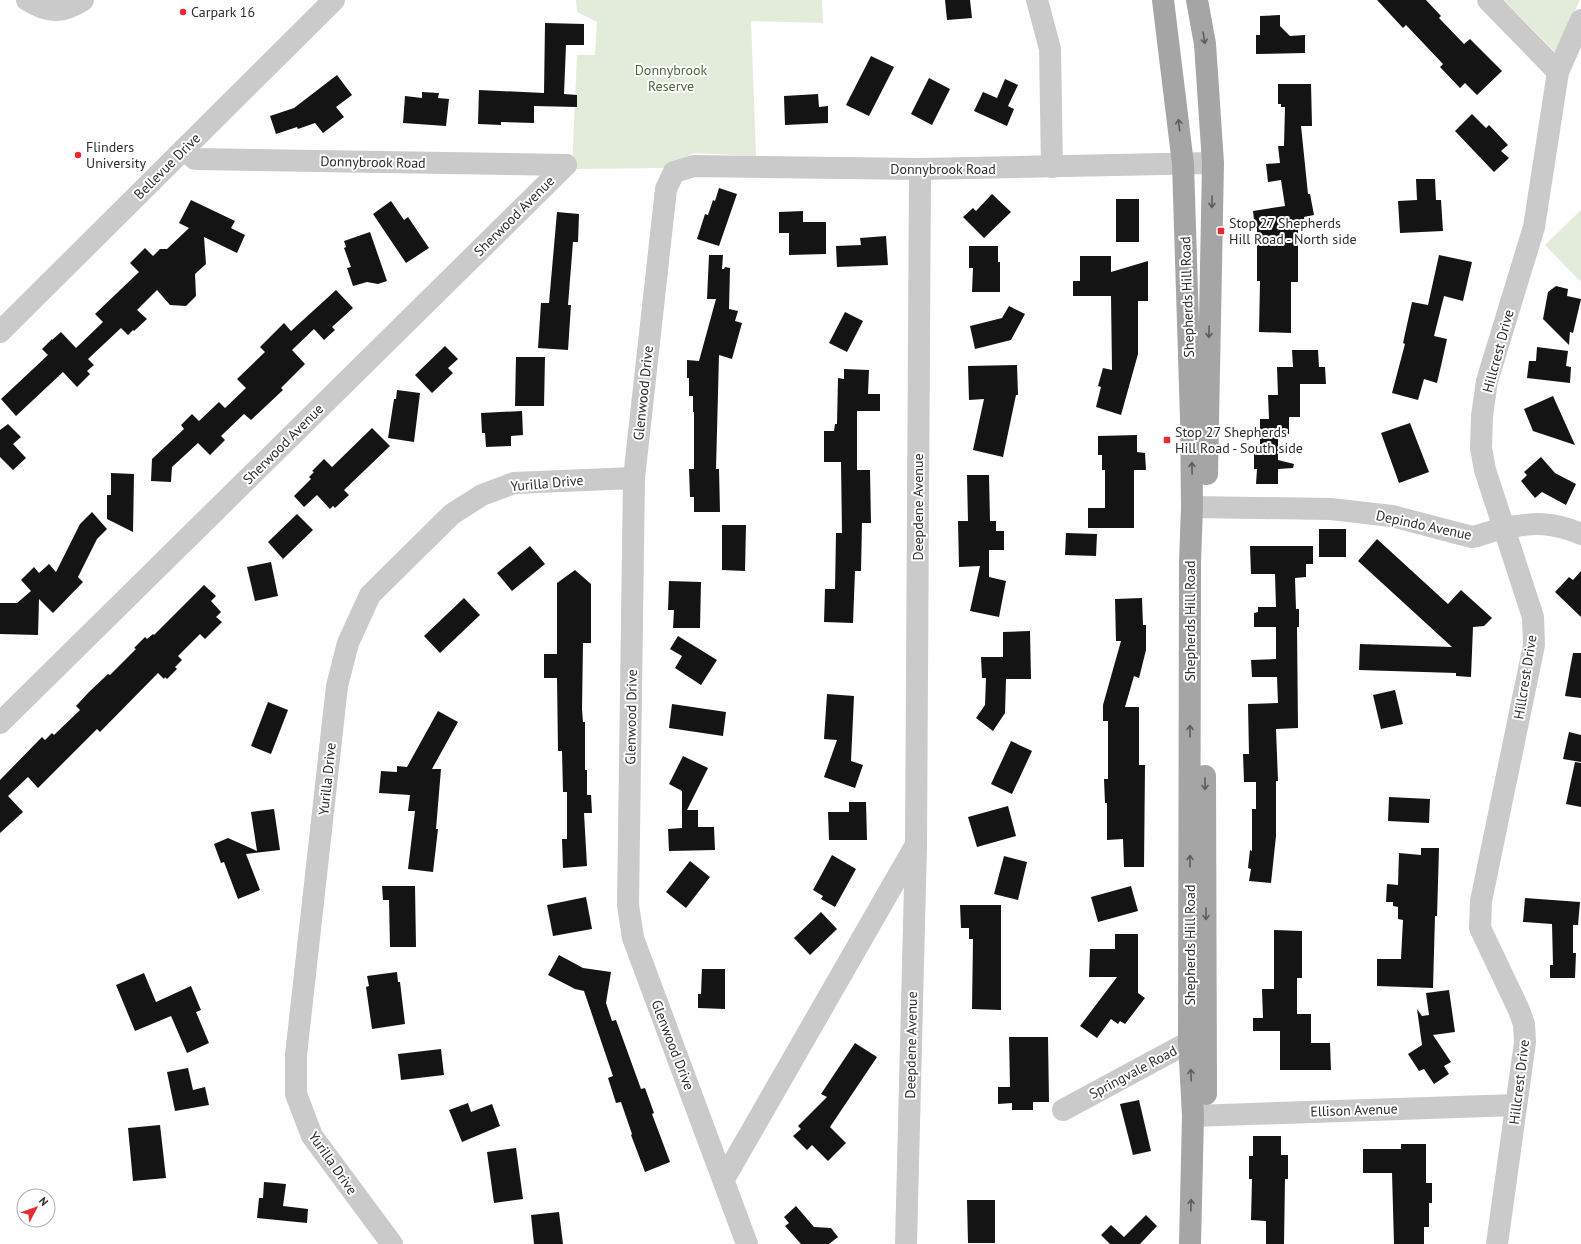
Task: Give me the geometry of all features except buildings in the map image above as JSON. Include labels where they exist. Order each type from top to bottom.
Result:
[{"type":"main road","name":"Shepherds Hill Road","points":[[1163,0],[1183,164],[1191,411],[1199,507]]},
{"type":"main road","name":"Shepherds Hill Road","points":[[1197,0],[1205,44],[1213,163],[1199,507],[1190,563],[1197,1040],[1204,1244]]},
{"type":"main road","name":"Shepherds Hill Road","points":[[1190,1244],[1199,1116]]},
{"type":"street","points":[[27,0],[39,7],[60,11],[75,6],[83,0]]},
{"type":"street","name":"Bellevue Drive","points":[[0,332],[334,0]]},
{"type":"street","points":[[1037,0],[1050,49],[1052,168]]},
{"type":"street","points":[[1488,0],[1558,72]]},
{"type":"street","name":"Hillcrest Drive","points":[[1497,1244],[1525,1042],[1524,1024],[1480,928],[1481,901],[1534,645],[1533,617],[1485,470],[1481,448],[1482,416],[1487,381],[1534,227],[1558,72],[1581,20]]},
{"type":"street","name":"Donnybrook Road","points":[[184,149],[195,159],[566,165]]},
{"type":"street","name":"Donnybrook Road","points":[[674,172],[694,166],[920,169],[1052,168],[1213,163]]},
{"type":"street","name":"Sherwood Avenue","points":[[0,722],[566,165]]},
{"type":"street","name":"Deepdene Avenue","points":[[906,1244],[916,845],[920,169]]},
{"type":"street","name":"Glenwood Drive","points":[[674,172],[666,189],[634,478],[628,905],[633,938],[747,1244]]},
{"type":"street","name":"Yurilla Drive","points":[[392,1244],[312,1136],[296,1094],[296,1055],[331,741],[338,686],[348,643],[370,594],[452,514],[482,495],[514,483],[634,478]]},
{"type":"street","name":"Depindo Avenue","points":[[1199,507],[1330,509],[1392,516],[1472,537],[1504,528],[1540,523],[1563,527],[1581,534]]},
{"type":"street","name":"Deepdene Avenue","points":[[724,1179],[916,845]]},
{"type":"street","name":"Springvale Road","points":[[1063,1110],[1197,1040]]},
{"type":"street","name":"Ellison Avenue","points":[[1199,1116],[1516,1104]]},
{"type":"green space","name":"Donnybrook Reserve","points":[[576,0],[822,0],[823,23],[751,21],[756,156],[694,153],[666,168],[572,169],[577,55],[595,55],[597,22],[577,12]]},
{"type":"green space","points":[[1504,0],[1580,0],[1555,52]]},
{"type":"green space","points":[[1581,210],[1581,282],[1545,245]]},
{"type":"place","name":"Carpark 16","points":[[183,12]]},
{"type":"place","name":"Flinders University","points":[[78,155]]},
{"type":"place","name":"Stop 27 Shepherds Hill Road - North side","points":[[1221,231]]},
{"type":"place","name":"Stop 27 Shepherds Hill Road - South side","points":[[1167,440]]}]
